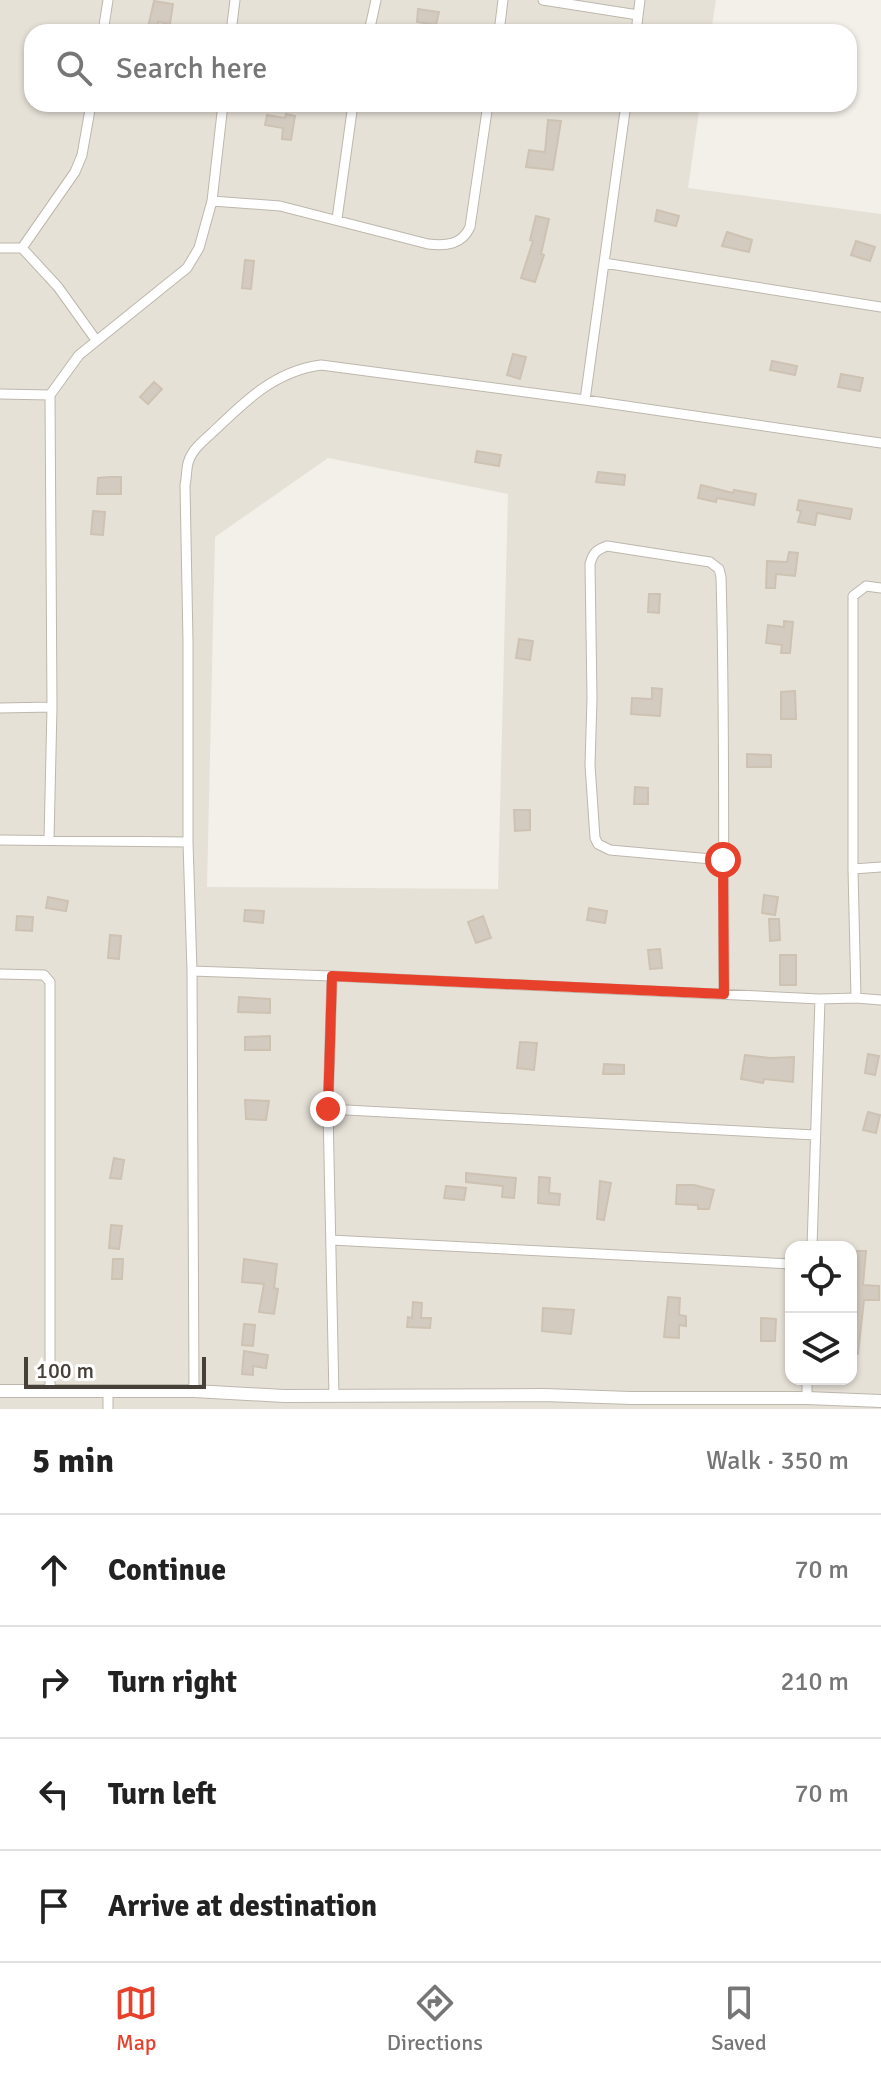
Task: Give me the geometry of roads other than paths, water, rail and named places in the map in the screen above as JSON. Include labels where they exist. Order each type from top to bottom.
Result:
[{"type":"street","points":[[104,24],[108,0]]},
{"type":"street","points":[[232,24],[235,0]]},
{"type":"street","points":[[371,24],[376,0]]},
{"type":"street","points":[[500,24],[503,0]]},
{"type":"street","points":[[543,0],[638,15]]},
{"type":"street","points":[[637,24],[640,0]]},
{"type":"street","points":[[22,248],[75,172],[82,155],[90,112]]},
{"type":"street","points":[[49,840],[52,707],[50,395],[79,355],[187,268],[199,248],[212,201],[222,112]]},
{"type":"street","points":[[337,219],[352,112]]},
{"type":"street","points":[[212,201],[280,206],[441,246],[453,244],[466,236],[470,227],[487,112]]},
{"type":"street","points":[[585,400],[625,112]]},
{"type":"street","points":[[0,248],[22,248],[58,287],[96,340]]},
{"type":"street","points":[[604,263],[881,307]]},
{"type":"street","points":[[194,1391],[185,485],[188,462],[196,449],[244,402],[277,379],[300,367],[321,365],[881,443]]},
{"type":"street","points":[[0,394],[50,395]]},
{"type":"street","points":[[723,860],[610,850],[598,844],[595,838],[590,765],[590,564],[593,554],[599,549],[607,546],[710,562],[719,569],[724,705],[724,994]]},
{"type":"street","points":[[856,998],[853,596],[866,586],[881,588]]},
{"type":"street","points":[[0,708],[52,707]]},
{"type":"street","points":[[0,840],[188,842]]},
{"type":"street","points":[[853,869],[881,867]]},
{"type":"street","points":[[192,971],[881,1000]]},
{"type":"street","points":[[0,974],[44,975],[50,982],[50,1390]]},
{"type":"street","points":[[332,976],[328,1109],[334,1397]]},
{"type":"street","points":[[812,1241],[820,999]]},
{"type":"street","points":[[328,1109],[815,1135]]},
{"type":"street","points":[[331,1240],[785,1264]]},
{"type":"street","points":[[807,1385],[807,1398]]},
{"type":"street","points":[[0,1391],[194,1391],[284,1403],[334,1397],[457,1402],[544,1395],[631,1403],[807,1398],[881,1401]]},
{"type":"street","points":[[108,1391],[108,1409]]}]
